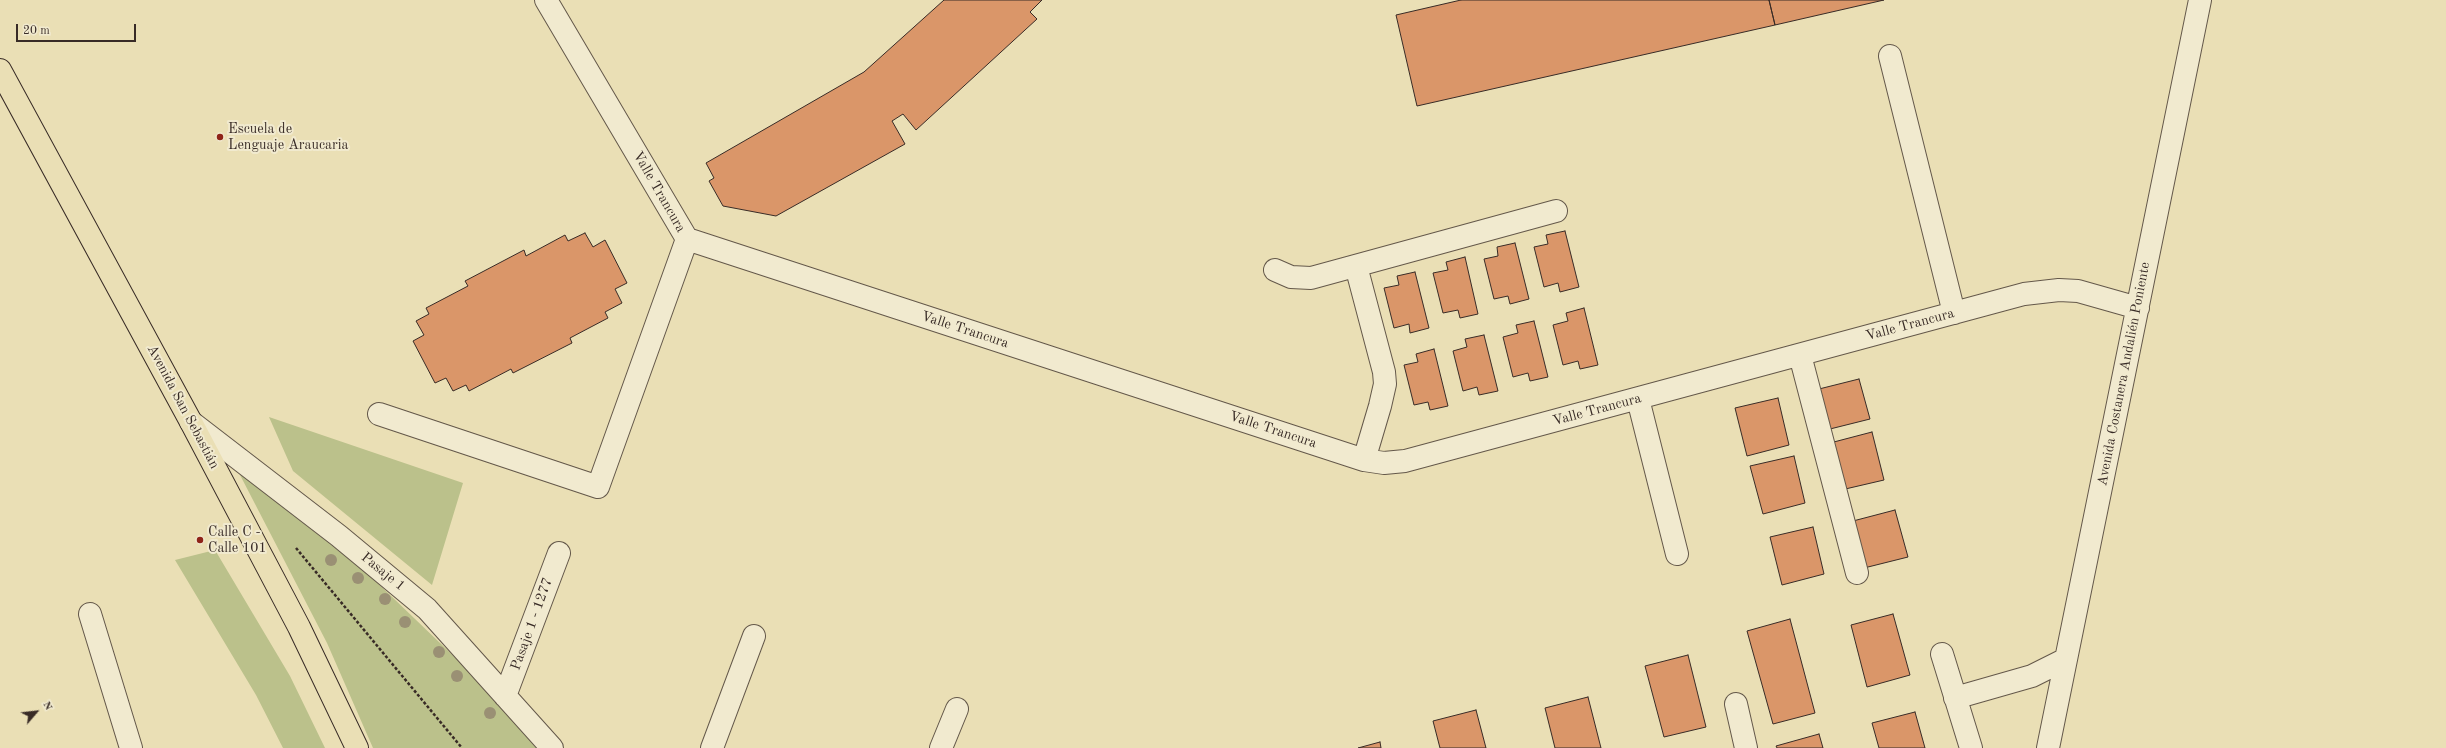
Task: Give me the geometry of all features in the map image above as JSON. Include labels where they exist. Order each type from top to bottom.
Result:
[{"type":"main road","name":"Avenida San Sebastián","points":[[0,70],[191,422],[299,627],[357,748]]},
{"type":"street","name":"Valle Trancura","points":[[546,0],[686,240],[1364,460],[1384,463],[1405,461],[2024,294],[2059,290],[2096,295],[2138,308]]},
{"type":"street","name":"Avenida Costanera Andalién Poniente","points":[[2048,748],[2200,0]]},
{"type":"street","points":[[1890,56],[1954,313]]},
{"type":"street","points":[[1275,270],[1282,274],[1301,278],[1311,278],[1556,211]]},
{"type":"street","points":[[379,414],[598,487],[686,240]]},
{"type":"street","points":[[1356,266],[1384,372],[1385,384],[1364,460]]},
{"type":"street","points":[[1800,355],[1857,573]]},
{"type":"street","points":[[1638,399],[1677,554]]},
{"type":"street","name":"Pasaje 1","points":[[191,422],[339,536],[428,609],[552,748]]},
{"type":"street","name":"Pasaje 1 - 1277","points":[[505,696],[559,553]]},
{"type":"street","points":[[90,614],[131,748]]},
{"type":"street","points":[[712,748],[754,636]]},
{"type":"street","points":[[1942,654],[1971,748]]},
{"type":"street","points":[[1955,698],[2032,676],[2066,659]]},
{"type":"street","points":[[1736,704],[1746,748]]},
{"type":"street","points":[[941,748],[957,709]]},
{"type":"path","points":[[292,543],[462,748]]},
{"type":"green space","points":[[269,417],[463,483],[432,585],[293,471]]},
{"type":"green space","points":[[239,473],[363,569],[465,667],[540,748],[373,748],[327,643]]},
{"type":"green space","points":[[215,550],[290,676],[325,748],[283,748],[256,695],[175,560]]},
{"type":"building","points":[[944,0],[1042,0],[1030,12],[1037,19],[916,130],[903,114],[892,121],[905,144],[776,216],[723,206],[709,181],[714,178],[706,163],[864,72]]},
{"type":"building","points":[[1461,0],[1769,0],[1775,25],[1417,106],[1396,15]]},
{"type":"building","points":[[1769,0],[1884,0],[1775,25]]},
{"type":"building","points":[[1565,231],[1579,287],[1560,292],[1558,283],[1544,287],[1534,247],[1548,244],[1546,235]]},
{"type":"building","points":[[585,233],[593,247],[605,240],[627,283],[615,289],[622,303],[605,312],[608,318],[570,338],[572,343],[513,373],[511,369],[469,391],[466,385],[453,391],[446,378],[435,383],[413,341],[424,335],[416,321],[429,314],[426,308],[468,286],[465,281],[524,250],[526,256],[565,235],[568,241]]},
{"type":"building","points":[[1515,243],[1529,299],[1510,304],[1508,296],[1494,299],[1484,259],[1498,256],[1497,247]]},
{"type":"building","points":[[1465,257],[1478,314],[1460,318],[1458,310],[1443,313],[1433,273],[1448,270],[1446,262]]},
{"type":"building","points":[[1415,272],[1429,328],[1410,333],[1409,324],[1394,328],[1384,288],[1399,285],[1397,276]]},
{"type":"building","points":[[1584,308],[1598,365],[1580,369],[1578,361],[1563,365],[1553,325],[1568,321],[1566,313]]},
{"type":"building","points":[[1534,321],[1548,377],[1530,381],[1528,373],[1513,377],[1503,337],[1518,333],[1516,325]]},
{"type":"building","points":[[1484,335],[1498,391],[1479,395],[1477,387],[1463,391],[1453,351],[1467,347],[1465,339]]},
{"type":"building","points":[[1434,349],[1448,406],[1430,410],[1428,402],[1414,405],[1404,365],[1418,362],[1416,354]]},
{"type":"building","points":[[1859,379],[1870,419],[1826,430],[1815,390]]},
{"type":"building","points":[[1778,398],[1789,445],[1747,456],[1735,408]]},
{"type":"building","points":[[1872,432],[1884,480],[1841,490],[1830,443]]},
{"type":"building","points":[[1794,456],[1805,503],[1763,514],[1750,466]]},
{"type":"building","points":[[1895,510],[1908,557],[1864,568],[1853,521]]},
{"type":"building","points":[[1813,527],[1824,574],[1782,585],[1770,537]]},
{"type":"building","points":[[1893,614],[1910,675],[1867,687],[1851,625]]},
{"type":"building","points":[[1790,619],[1815,713],[1773,724],[1747,631]]},
{"type":"building","points":[[1688,655],[1706,727],[1664,737],[1645,666]]},
{"type":"building","points":[[1588,697],[1601,748],[1555,748],[1545,708]]},
{"type":"building","points":[[1476,710],[1486,748],[1440,748],[1433,721]]},
{"type":"building","points":[[1915,712],[1925,748],[1879,748],[1872,723]]},
{"type":"building","points":[[1819,734],[1823,748],[1777,748],[1776,746]]},
{"type":"building","points":[[1380,742],[1381,748],[1358,748]]},
{"type":"place","name":"Escuela de Lenguaje Araucaria","points":[[220,137]]},
{"type":"place","name":"Calle C - Calle 101","points":[[200,540]]}]
